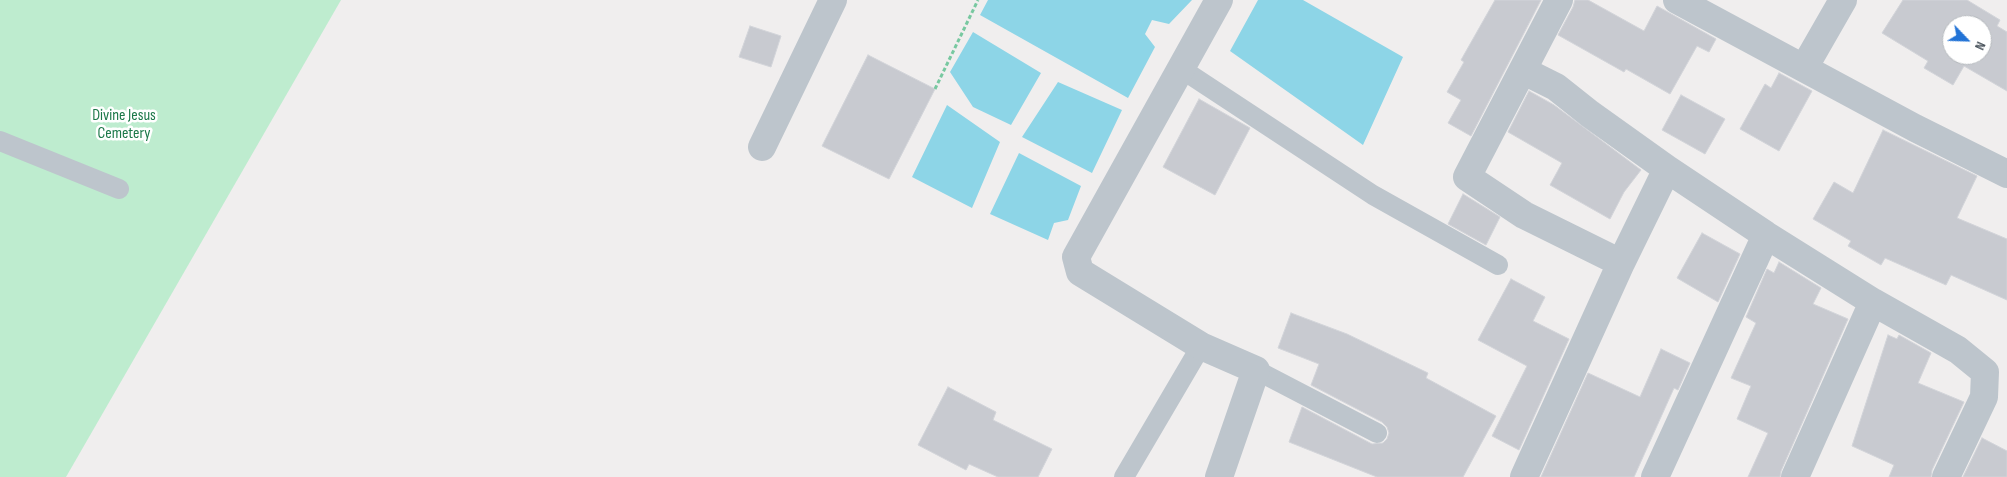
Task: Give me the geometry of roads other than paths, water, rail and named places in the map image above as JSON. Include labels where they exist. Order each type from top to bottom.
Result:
[{"type":"street","points":[[762,147],[833,0]]},
{"type":"street","points":[[1218,0],[1076,257],[1080,272],[1201,346],[1256,370],[1219,477]]},
{"type":"street","points":[[1559,0],[1524,71],[1467,176],[1524,215],[1621,264]]},
{"type":"street","points":[[1677,0],[2007,174]]},
{"type":"street","points":[[1804,68],[1843,0]]},
{"type":"street","points":[[1524,71],[1556,87],[1590,114],[1667,169],[1766,236],[1873,302],[1958,350],[1985,372],[1984,397],[1946,477]]},
{"type":"street","points":[[1524,477],[1621,264],[1667,169]]},
{"type":"street","points":[[1655,477],[1766,236]]},
{"type":"street","points":[[1795,477],[1873,302]]},
{"type":"lane","points":[[1180,68],[1373,195],[1498,265]]},
{"type":"lane","points":[[0,141],[119,188]]},
{"type":"lane","points":[[1124,477],[1201,346]]},
{"type":"lane","points":[[1256,370],[1377,433]]},
{"type":"water","points":[[988,0],[1192,0],[1169,24],[1152,20],[1145,34],[1155,47],[1128,98],[980,15]]},
{"type":"water","points":[[1258,0],[1303,0],[1403,57],[1363,145],[1230,51]]},
{"type":"water","points":[[973,32],[1041,73],[1011,125],[973,107],[950,72]]},
{"type":"water","points":[[1058,82],[1122,110],[1092,173],[1022,137]]},
{"type":"water","points":[[947,105],[1000,142],[972,208],[912,177]]},
{"type":"water","points":[[1019,153],[1081,186],[1068,220],[1054,223],[1048,240],[990,214]]},
{"type":"park label","name":"Divine Jesus Cemetery","points":[[124,125]]}]
